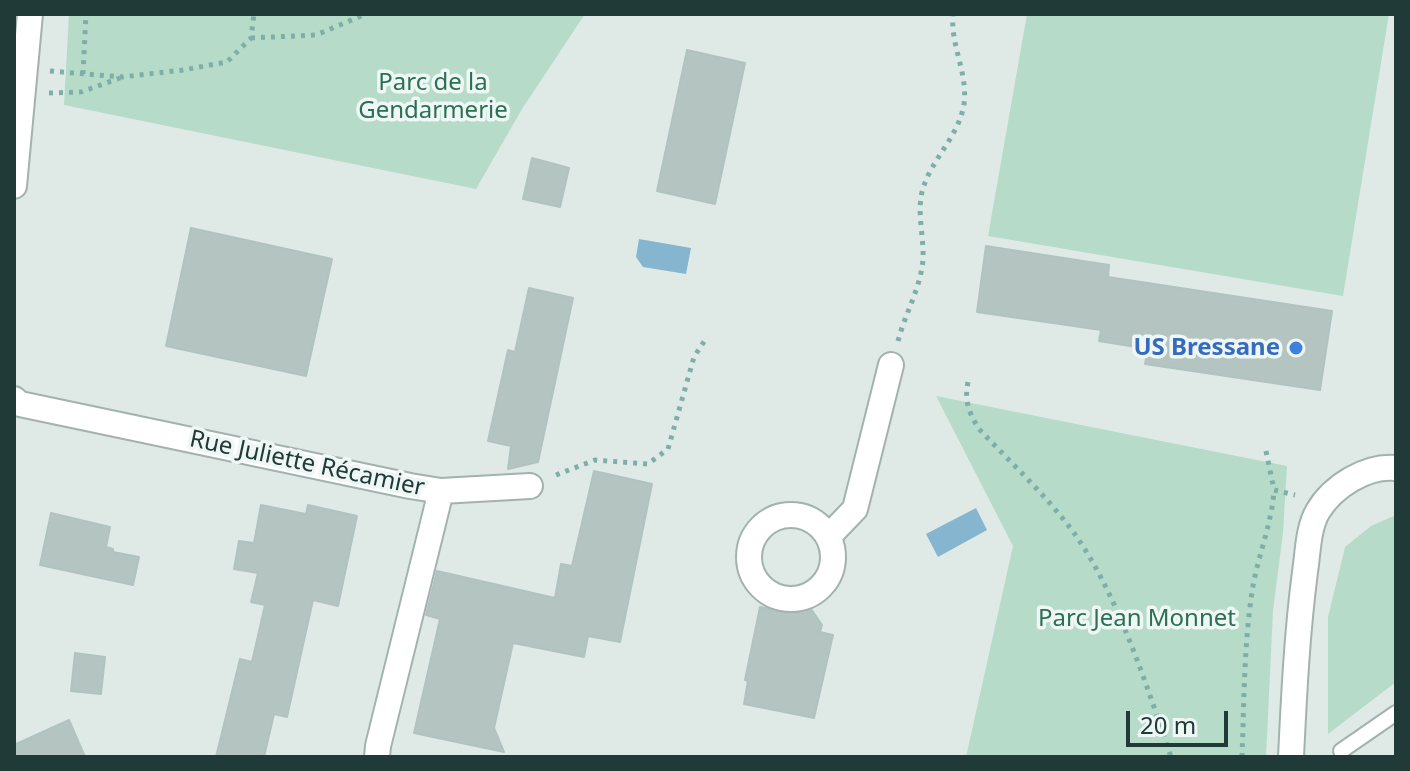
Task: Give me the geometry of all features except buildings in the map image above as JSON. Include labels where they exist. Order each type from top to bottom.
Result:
[{"type":"street","points":[[14,186],[30,14]]},
{"type":"street","points":[[829,536],[855,509],[891,365]]},
{"type":"street","name":"Rue Juliette Récamier","points":[[14,399],[20,404],[441,491],[530,486]]},
{"type":"street","points":[[1291,757],[1296,644],[1310,535],[1318,511],[1343,484],[1362,474],[1396,468]]},
{"type":"street","points":[[377,757],[441,491]]},
{"type":"lane","points":[[1341,751],[1396,713]]},
{"type":"path","points":[[86,14],[83,74],[122,77]]},
{"type":"path","points":[[24,93],[81,92],[122,77],[227,62],[251,38],[254,14]]},
{"type":"path","points":[[251,38],[316,35],[366,14]]},
{"type":"path","points":[[891,365],[923,261],[920,205],[923,189],[960,120],[964,104],[964,75],[951,32],[953,14]]},
{"type":"path","points":[[530,486],[595,460],[648,464],[668,449],[694,357],[707,337]]},
{"type":"path","points":[[968,382],[965,398],[970,415],[979,429],[1055,509],[1091,561],[1139,669],[1171,757]]},
{"type":"path","points":[[1242,757],[1250,605],[1257,560],[1273,503],[1274,490],[1266,451]]},
{"type":"path","points":[[1274,490],[1301,496],[1318,511]]},
{"type":"green space","name":"Parc de la Gendarmerie","points":[[69,14],[585,14],[522,109],[476,189],[64,105]]},
{"type":"green space","points":[[1027,14],[1389,14],[1343,296],[988,236]]},
{"type":"green space","name":"Parc Jean Monnet","points":[[936,396],[1287,466],[1283,533],[1273,611],[1266,757],[966,757],[1013,546]]},
{"type":"green space","points":[[1396,515],[1396,682],[1328,734],[1328,617],[1345,547],[1371,526]]},
{"type":"water","points":[[639,239],[691,248],[686,274],[643,267],[636,257]]},
{"type":"water","points":[[976,508],[987,530],[938,557],[926,534]]},
{"type":"place","name":"US Bressane","points":[[1296,348]]}]
